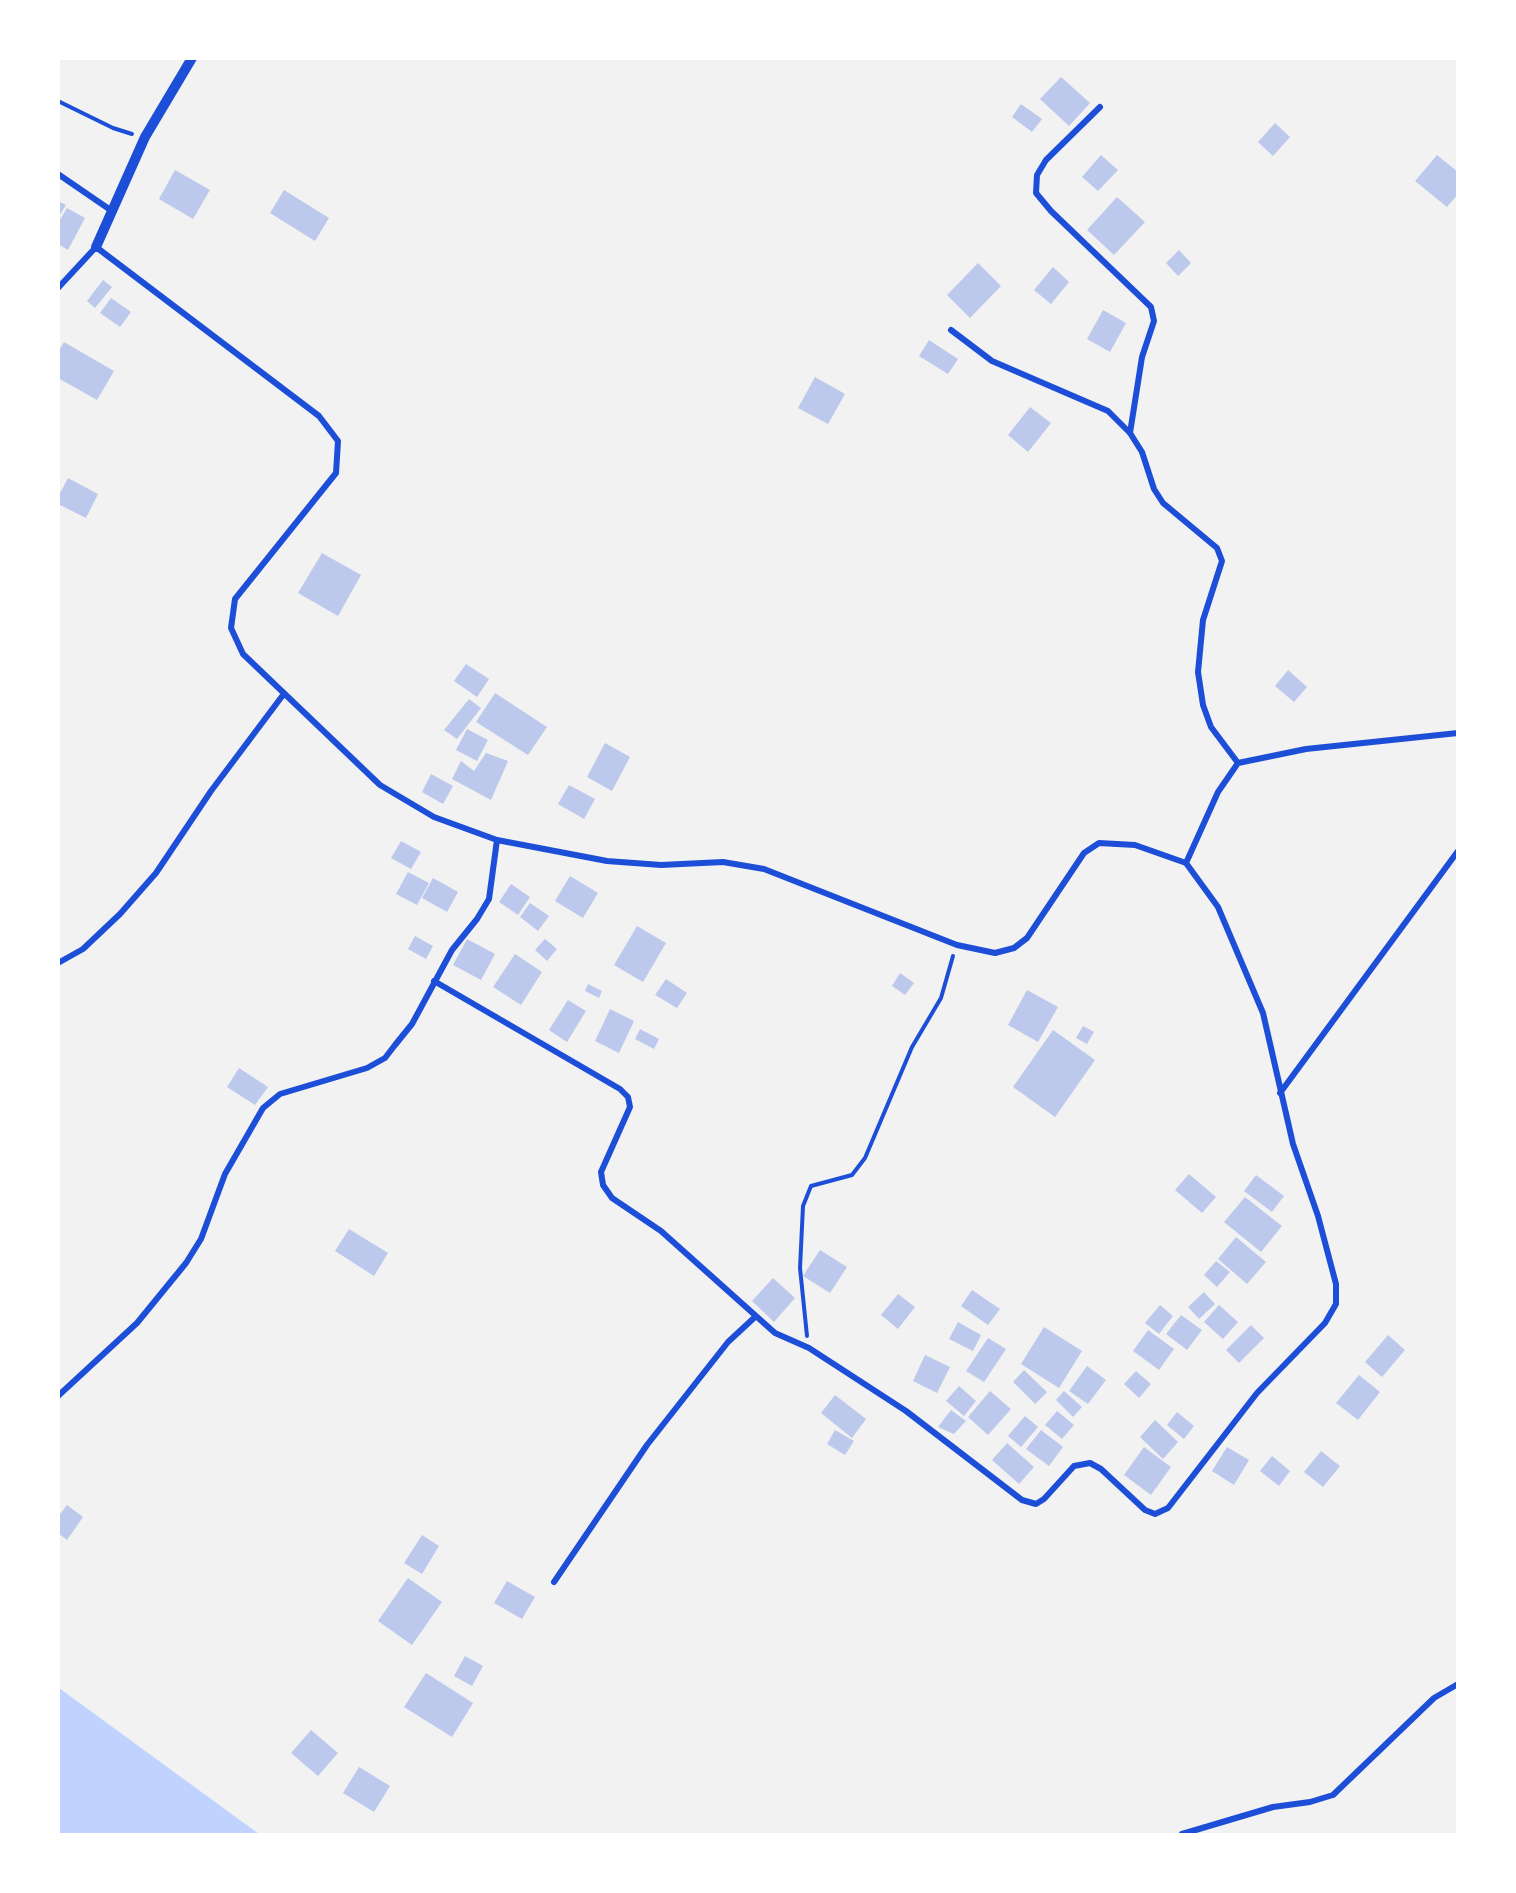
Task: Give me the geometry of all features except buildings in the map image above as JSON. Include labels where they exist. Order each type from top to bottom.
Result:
[{"type":"street","points":[[58,288],[96,248],[145,137],[192,58]]},
{"type":"street","points":[[1100,107],[1046,160],[1037,175],[1036,193],[1051,211],[1151,307],[1154,321],[1142,357],[1130,433]]},
{"type":"street","points":[[58,174],[112,212]]},
{"type":"street","points":[[96,248],[320,416],[338,441],[336,473],[236,599],[231,628],[243,654],[284,695],[380,784],[434,817],[497,840],[607,861],[661,865],[723,862],[764,869],[957,945],[995,953],[1014,948],[1027,938],[1084,853],[1099,843],[1135,845],[1186,863],[1218,907],[1263,1013],[1280,1093],[1336,1284],[1336,1304],[1325,1323],[1257,1393],[1168,1508],[1162,1512],[1155,1514],[1144,1510],[1101,1469],[1090,1463],[1074,1466],[1044,1499],[1036,1504],[1022,1500],[906,1411],[810,1348],[775,1333],[661,1231],[612,1198],[603,1185],[601,1172],[630,1107],[628,1097],[620,1089],[434,981]]},
{"type":"street","points":[[951,330],[992,361],[1108,411],[1130,433],[1142,452],[1154,489],[1163,503],[1180,520],[1201,532],[1217,548],[1222,561],[1203,620],[1198,672],[1203,705],[1211,727],[1238,763]]},
{"type":"street","points":[[58,963],[83,950],[120,914],[156,873],[211,791],[284,695]]},
{"type":"street","points":[[1186,863],[1218,792],[1238,763],[1306,749],[1458,733]]},
{"type":"street","points":[[58,1396],[136,1323],[186,1263],[201,1239],[225,1174],[263,1108],[280,1094],[367,1068],[385,1058],[412,1024],[452,950],[477,919],[489,899],[497,840]]},
{"type":"street","points":[[1280,1093],[1458,851]]},
{"type":"street","points":[[554,1582],[647,1445],[728,1342],[756,1317]]},
{"type":"street","points":[[1182,1834],[1273,1808],[1310,1802],[1333,1795],[1434,1698],[1458,1684]]},
{"type":"path","points":[[58,101],[113,128],[145,137]]},
{"type":"path","points":[[810,1348],[800,1268],[803,1206],[811,1186],[852,1175],[865,1158],[912,1047],[941,998],[957,945]]},
{"type":"water","points":[[59,1688],[259,1834],[59,1834]]}]
